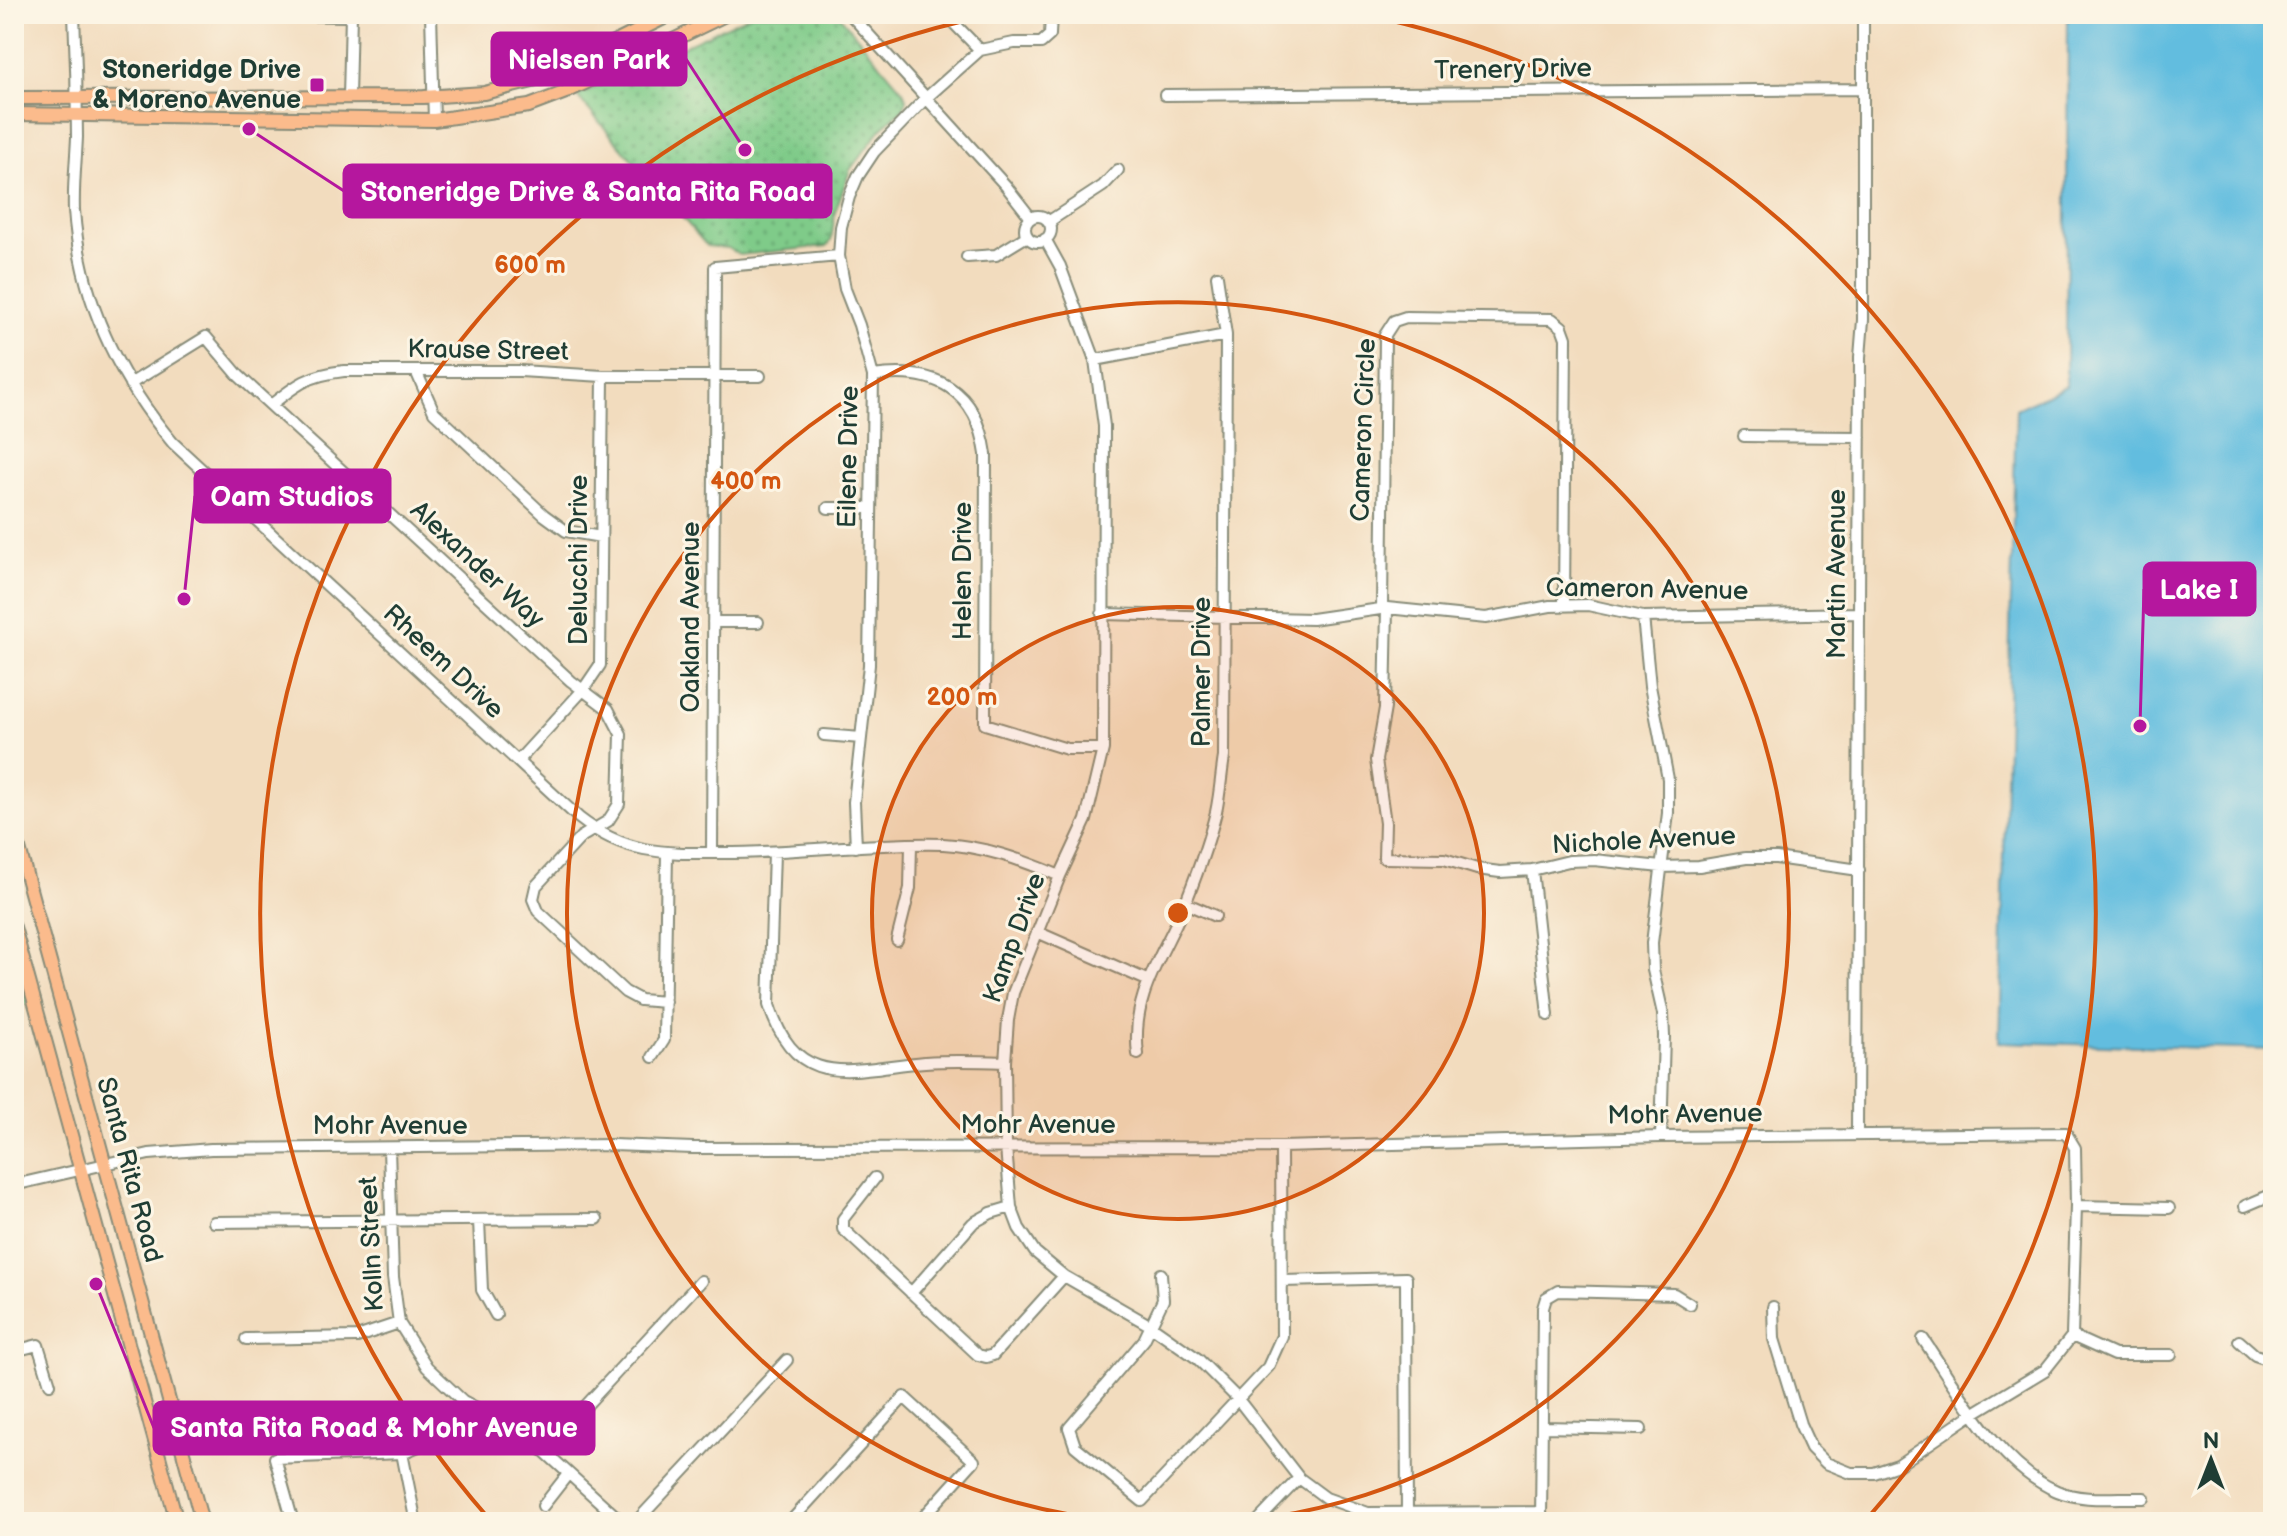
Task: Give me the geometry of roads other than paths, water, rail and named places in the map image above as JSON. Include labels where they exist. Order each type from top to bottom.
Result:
[{"type":"main road","points":[[14,98],[349,97],[484,93],[541,79],[672,14]]},
{"type":"main road","points":[[14,114],[434,120],[529,106],[566,92],[727,14]]},
{"type":"main road","name":"Santa Rita Road","points":[[14,830],[202,1522]]},
{"type":"main road","name":"Santa Rita Road","points":[[14,927],[177,1522]]},
{"type":"main road","points":[[160,1460],[182,1453]]},
{"type":"street","name":"Rheem Drive","points":[[74,14],[74,209],[81,265],[97,319],[149,414],[173,443],[595,830],[642,849],[667,852],[774,853],[911,845],[975,847],[1018,859],[1060,876]]},
{"type":"street","points":[[212,14],[350,15],[349,97]]},
{"type":"street","points":[[431,14],[434,120]]},
{"type":"street","points":[[850,14],[1006,186],[1031,218]]},
{"type":"street","points":[[945,14],[980,50],[1014,43],[1041,43],[1050,35],[1051,14]]},
{"type":"street","name":"Martin Avenue","points":[[1857,1135],[1863,14]]},
{"type":"street","name":"Eilene Drive","points":[[856,847],[854,802],[869,665],[873,376],[845,289],[839,256],[841,227],[858,176],[874,152],[925,99],[980,50]]},
{"type":"street","name":"Trenery Drive","points":[[1165,95],[1862,89]]},
{"type":"street","points":[[1048,222],[1103,186],[1118,170]]},
{"type":"street","points":[[1040,216],[1048,222],[1050,231],[1045,239],[1035,241],[1027,236],[1025,226],[1031,218],[1040,216]]},
{"type":"street","points":[[967,257],[996,255],[1027,236]]},
{"type":"street","name":"Kamp Drive","points":[[1045,239],[1060,266],[1095,360],[1104,426],[1103,749],[1086,820],[1013,993],[1005,1062],[1006,1147],[1011,1207],[1019,1228],[1035,1252],[1064,1276],[1151,1326],[1198,1359],[1237,1398],[1299,1478],[1326,1498],[1368,1513],[1407,1518],[1540,1517]]},
{"type":"street","name":"Oakland Avenue","points":[[712,853],[715,267],[839,256]]},
{"type":"street","name":"Palmer Drive","points":[[1138,1054],[1135,1030],[1140,1001],[1185,903],[1217,811],[1224,757],[1226,335],[1217,276]]},
{"type":"street","name":"Cameron Circle","points":[[1384,608],[1385,335],[1394,321],[1406,317],[1552,319],[1562,327],[1566,338],[1564,606]]},
{"type":"street","points":[[1095,360],[1226,335]]},
{"type":"street","name":"Alexander Way","points":[[130,384],[206,337],[239,376],[583,690],[608,709],[621,734],[619,804],[608,821],[581,837],[536,886],[533,899],[538,911],[625,992],[640,1000],[665,1002]]},
{"type":"street","points":[[416,371],[434,412],[544,515],[566,531],[601,537]]},
{"type":"street","name":"Krause Street","points":[[271,405],[299,382],[321,374],[520,371],[603,376],[760,376]]},
{"type":"street","name":"Helen Drive","points":[[873,376],[911,375],[941,383],[963,396],[982,430],[986,454],[985,724],[1067,749],[1103,749]]},
{"type":"street","name":"Delucchi Drive","points":[[518,761],[583,690],[600,665],[603,376]]},
{"type":"street","points":[[1744,436],[1860,437]]},
{"type":"street","points":[[828,508],[871,508]]},
{"type":"street","name":"Cameron Avenue","points":[[1102,614],[1312,619],[1384,608],[1486,618],[1588,605],[1643,617],[1858,613]]},
{"type":"street","name":"Nichole Avenue","points":[[1384,608],[1385,708],[1376,760],[1385,823],[1384,858],[1444,859],[1500,872],[1532,870],[1569,861],[1594,860],[1661,867],[1699,866],[1746,858],[1776,858],[1859,870]]},
{"type":"street","points":[[1643,617],[1650,686],[1668,779],[1668,813],[1652,943],[1653,970],[1663,1014],[1661,1137]]},
{"type":"street","points":[[713,622],[758,622]]},
{"type":"street","points":[[824,735],[861,738]]},
{"type":"street","points":[[897,940],[910,888],[911,845]]},
{"type":"street","points":[[653,1057],[664,1040],[667,852]]},
{"type":"street","points":[[774,853],[769,1005],[775,1023],[792,1052],[808,1061],[843,1071],[869,1071],[925,1062],[1005,1062]]},
{"type":"street","points":[[1532,870],[1548,1015]]},
{"type":"street","points":[[1185,903],[1215,916]]},
{"type":"street","points":[[1037,932],[1149,981]]},
{"type":"street","name":"Mohr Avenue","points":[[14,1185],[169,1151],[613,1145],[693,1148],[1281,1147],[1661,1137],[2066,1133],[2075,1148],[2076,1206]]},
{"type":"street","points":[[1161,1274],[1163,1300],[1144,1340],[1069,1428],[1075,1446],[1142,1501],[1268,1367],[1282,1336],[1281,1147]]},
{"type":"street","name":"Kolln Street","points":[[389,1148],[390,1220],[399,1323],[427,1367],[463,1401],[506,1424],[544,1451],[622,1522]]},
{"type":"street","points":[[875,1178],[843,1219],[843,1229],[978,1355],[993,1355],[1064,1276]]},
{"type":"street","points":[[2245,1206],[2273,1194]]},
{"type":"street","points":[[1773,1307],[1774,1339],[1800,1424],[1811,1448],[1826,1463],[1851,1473],[1874,1473],[1898,1465],[1974,1413],[2045,1370],[2072,1336],[2076,1206],[2169,1208]]},
{"type":"street","points":[[911,1293],[973,1223],[1011,1207]]},
{"type":"street","points":[[214,1222],[597,1219]]},
{"type":"street","points":[[479,1220],[482,1290],[496,1315]]},
{"type":"street","points":[[1282,1281],[1406,1278],[1407,1518]]},
{"type":"street","points":[[544,1451],[701,1281]]},
{"type":"street","points":[[1540,1517],[1543,1308],[1546,1298],[1558,1291],[1674,1294],[1690,1304]]},
{"type":"street","points":[[246,1339],[349,1338],[399,1323]]},
{"type":"street","points":[[2072,1336],[2114,1355],[2171,1355]]},
{"type":"street","points":[[1923,1339],[2004,1452],[2036,1480],[2059,1492],[2078,1496],[2144,1498]]},
{"type":"street","points":[[2239,1341],[2255,1355],[2273,1361]]},
{"type":"street","points":[[14,1351],[38,1345],[50,1384]]},
{"type":"street","points":[[636,1522],[787,1360]]},
{"type":"street","points":[[790,1522],[904,1397],[974,1461],[919,1522]]},
{"type":"street","points":[[293,1522],[275,1458],[402,1453],[428,1442],[463,1401]]},
{"type":"street","points":[[1542,1427],[1641,1429]]},
{"type":"street","points":[[402,1453],[415,1518]]},
{"type":"street","points":[[543,1506],[568,1474]]},
{"type":"street","points":[[1257,1522],[1299,1478]]},
{"type":"water","points":[[2068,14],[2273,14],[2273,1050],[1999,1042],[2016,409],[2066,386]]},
{"type":"place","name":"Stoneridge Drive & Moreno Avenue","points":[[317,85]]},
{"type":"place","name":"Stoneridge Drive & Santa Rita Road","points":[[249,129]]},
{"type":"place","name":"Nielsen Park","points":[[745,150]]},
{"type":"place","name":"Oam Studios","points":[[184,599]]},
{"type":"place","name":"Lake I","points":[[2140,726]]},
{"type":"place","name":"Santa Rita Road & Mohr Avenue","points":[[96,1284]]}]
